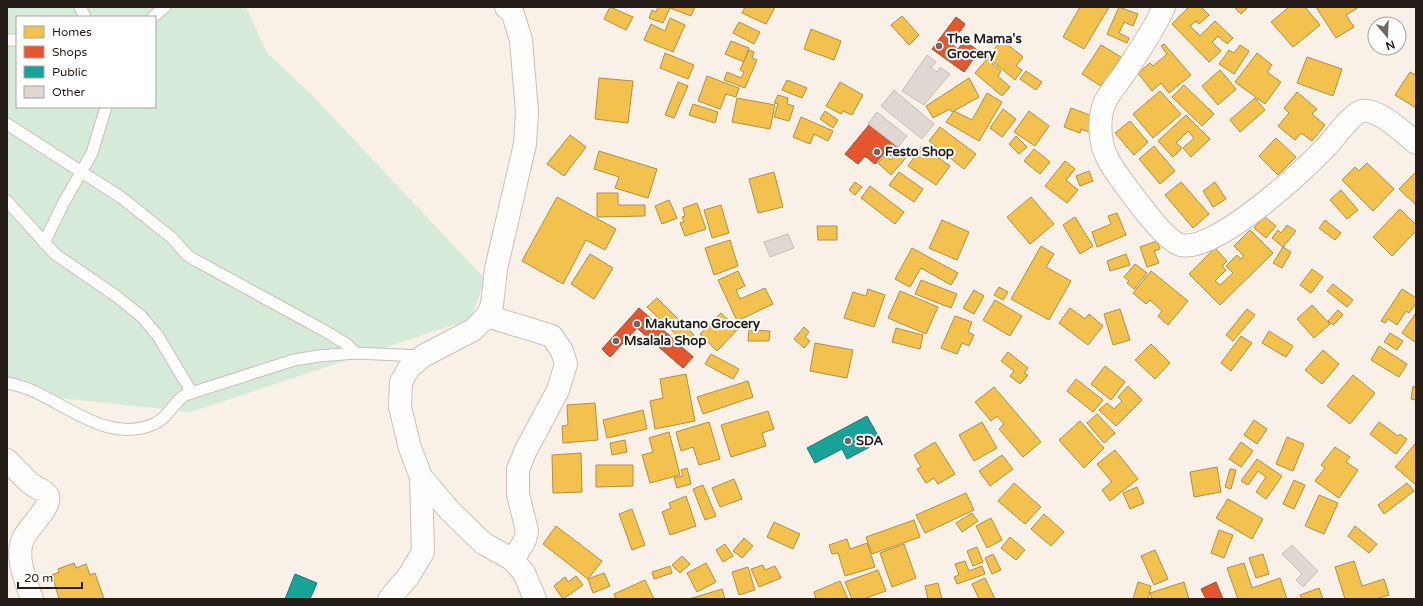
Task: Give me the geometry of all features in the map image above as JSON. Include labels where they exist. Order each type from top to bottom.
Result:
[{"type":"street","points":[[389,599],[408,577],[423,552],[421,477],[410,448],[400,407],[401,382],[409,368],[423,356],[474,330],[487,316],[492,305],[496,269],[524,144],[526,105],[521,40],[512,14],[506,7]]},
{"type":"street","points":[[1164,7],[1157,23],[1102,110],[1100,132],[1106,155],[1121,180],[1164,233],[1180,245],[1194,246],[1218,235],[1251,212],[1304,171],[1352,118],[1362,111],[1375,113],[1390,122],[1416,143]]},
{"type":"street","points":[[487,316],[552,336],[562,351],[566,364],[558,390],[526,450],[518,469],[518,494],[527,531],[525,540],[513,560]]},
{"type":"street","points":[[7,460],[32,484],[45,492],[48,496],[49,502],[44,511],[28,529],[20,549],[21,559],[32,599]]},
{"type":"street","points":[[421,477],[450,511],[483,543],[513,560],[524,573],[535,599]]},
{"type":"lane","points":[[80,7],[84,16]]},
{"type":"lane","points":[[154,16],[165,7]]},
{"type":"lane","points":[[44,243],[80,172],[92,153],[106,108]]},
{"type":"lane","points":[[7,124],[80,172],[103,185],[160,228],[172,238],[187,255],[325,331],[348,345],[355,353]]},
{"type":"lane","points":[[7,200],[44,243],[69,266],[110,292],[141,316],[158,336],[192,392]]},
{"type":"lane","points":[[7,383],[31,390],[73,413],[100,425],[119,428],[142,428],[156,424],[180,399],[192,392],[294,360],[355,353],[423,356]]},
{"type":"green space","points":[[7,7],[246,7],[267,53],[312,95],[485,279],[471,319],[191,412],[32,395],[7,390]]},
{"type":"building: Homes","points":[[610,7],[633,17],[626,30],[604,19]]},
{"type":"building: Homes","points":[[658,7],[695,7],[691,16],[670,8],[663,23],[649,18],[652,10],[656,12]]},
{"type":"building: Homes","points":[[745,7],[775,7],[766,24],[742,13]]},
{"type":"building: Homes","points":[[1080,7],[1109,7],[1084,49],[1063,37]]},
{"type":"building: Homes","points":[[1119,7],[1138,14],[1133,26],[1124,22],[1119,33],[1129,38],[1127,43],[1107,34]]},
{"type":"building: Homes","points":[[1189,7],[1201,7],[1209,15],[1199,24],[1196,21],[1190,26],[1200,36],[1215,21],[1233,38],[1227,44],[1218,36],[1212,42],[1221,51],[1209,62],[1172,24]]},
{"type":"building: Homes","points":[[1234,7],[1248,7],[1241,14]]},
{"type":"building: Homes","points":[[1289,7],[1305,7],[1320,25],[1293,47],[1271,22]]},
{"type":"building: Homes","points":[[1316,7],[1359,7],[1346,15],[1354,27],[1336,38]]},
{"type":"building: Homes","points":[[902,16],[919,35],[909,45],[891,25]]},
{"type":"building: Homes","points":[[670,18],[685,25],[673,52],[644,40],[651,24],[665,31]]},
{"type":"building: Homes","points":[[739,22],[760,32],[754,44],[733,33]]},
{"type":"building: Homes","points":[[811,29],[841,41],[834,60],[804,49]]},
{"type":"building: Homes","points":[[1002,40],[1023,57],[1016,66],[1022,70],[1015,80],[987,57]]},
{"type":"building: Homes","points":[[731,41],[749,48],[744,62],[725,54]]},
{"type":"building: Homes","points":[[1164,44],[1191,75],[1169,93],[1161,83],[1152,91],[1138,73],[1150,63],[1153,66],[1167,54],[1161,46]]},
{"type":"building: Homes","points":[[1101,45],[1121,57],[1110,74],[1115,77],[1110,86],[1103,82],[1101,86],[1082,74]]},
{"type":"building: Homes","points":[[1240,45],[1249,51],[1234,74],[1219,64],[1229,50],[1234,53]]},
{"type":"building: Homes","points":[[749,50],[754,52],[752,58],[757,60],[745,88],[724,80],[727,72],[741,78],[744,72],[740,70]]},
{"type":"building: Homes","points":[[665,53],[694,65],[688,79],[660,68]]},
{"type":"building: Homes","points":[[1257,53],[1272,65],[1267,72],[1281,82],[1265,104],[1235,82]]},
{"type":"building: Homes","points":[[1307,57],[1342,69],[1333,96],[1297,83]]},
{"type":"building: Homes","points":[[987,59],[1001,71],[998,76],[1010,87],[1002,96],[975,73]]},
{"type":"building: Homes","points":[[1220,70],[1236,89],[1218,105],[1202,86]]},
{"type":"building: Homes","points":[[1026,71],[1042,82],[1036,90],[1020,79]]},
{"type":"building: Homes","points":[[1410,72],[1416,75],[1416,108],[1395,95]]},
{"type":"building: Homes","points":[[707,76],[739,88],[736,97],[726,94],[720,109],[698,101]]},
{"type":"building: Homes","points":[[599,78],[633,81],[628,123],[595,119]]},
{"type":"building: Homes","points":[[969,78],[979,97],[952,112],[950,109],[933,118],[926,106]]},
{"type":"building: Homes","points":[[787,80],[807,88],[802,98],[782,90]]},
{"type":"building: Homes","points":[[678,82],[688,86],[674,118],[665,115]]},
{"type":"building: Homes","points":[[840,82],[863,95],[852,115],[843,111],[841,114],[826,106]]},
{"type":"building: Homes","points":[[1184,85],[1214,114],[1202,126],[1172,97]]},
{"type":"building: Homes","points":[[1160,91],[1181,114],[1153,138],[1133,114]]},
{"type":"building: Homes","points":[[1297,92],[1317,109],[1312,114],[1325,125],[1312,141],[1301,133],[1295,140],[1278,126],[1289,113],[1284,108]]},
{"type":"building: Homes","points":[[987,93],[1002,102],[979,141],[946,122],[954,111],[972,120]]},
{"type":"building: Homes","points":[[778,95],[788,98],[787,104],[794,106],[789,121],[774,117],[778,104],[774,103]]},
{"type":"building: Homes","points":[[737,98],[775,105],[770,129],[732,122]]},
{"type":"building: Homes","points":[[1255,98],[1265,110],[1240,132],[1230,120]]},
{"type":"building: Homes","points":[[693,104],[718,112],[715,123],[689,115]]},
{"type":"building: Homes","points":[[1071,108],[1095,117],[1089,132],[1081,129],[1080,133],[1064,127]]},
{"type":"building: Homes","points":[[1003,109],[1016,119],[1002,137],[990,128]]},
{"type":"building: Homes","points":[[825,111],[838,120],[833,128],[820,119]]},
{"type":"building: Homes","points":[[1029,111],[1049,126],[1035,146],[1014,132]]},
{"type":"building: Homes","points":[[1186,115],[1210,139],[1191,157],[1183,148],[1194,138],[1188,131],[1176,143],[1182,148],[1173,157],[1158,141]]},
{"type":"building: Homes","points":[[801,117],[833,131],[828,141],[814,134],[810,144],[793,137]]},
{"type":"building: Homes","points":[[1130,121],[1148,142],[1134,155],[1115,133]]},
{"type":"building: Homes","points":[[940,127],[976,154],[964,169],[929,141]]},
{"type":"building: Homes","points":[[570,135],[586,147],[564,176],[547,164]]},
{"type":"building: Homes","points":[[1016,136],[1027,147],[1019,154],[1009,144]]},
{"type":"building: Homes","points":[[1276,138],[1296,157],[1278,175],[1259,156]]},
{"type":"building: Homes","points":[[922,146],[950,166],[936,185],[908,166]]},
{"type":"building: Homes","points":[[1154,146],[1175,171],[1160,184],[1139,159]]},
{"type":"building: Homes","points":[[902,147],[909,154],[891,175],[878,163],[885,155],[891,160]]},
{"type":"building: Homes","points":[[1034,149],[1050,162],[1040,174],[1024,161]]},
{"type":"building: Homes","points":[[599,151],[657,169],[648,198],[615,188],[619,177],[594,169]]},
{"type":"building: Homes","points":[[1065,161],[1075,169],[1066,180],[1078,190],[1067,203],[1045,186]]},
{"type":"building: Homes","points":[[1367,163],[1394,189],[1373,211],[1342,180],[1355,167],[1359,171]]},
{"type":"building: Homes","points":[[1089,171],[1093,181],[1080,186],[1076,176]]},
{"type":"building: Homes","points":[[774,172],[783,207],[758,213],[749,179]]},
{"type":"building: Homes","points":[[899,172],[923,189],[914,202],[889,185]]},
{"type":"building: Homes","points":[[1416,172],[1416,204],[1415,204],[1399,189]]},
{"type":"building: Homes","points":[[855,182],[862,187],[855,195],[849,190]]},
{"type":"building: Homes","points":[[1181,182],[1209,214],[1193,228],[1165,195]]},
{"type":"building: Homes","points":[[1215,182],[1226,199],[1213,207],[1203,191]]},
{"type":"building: Homes","points":[[870,186],[904,212],[895,224],[861,198]]},
{"type":"building: Homes","points":[[1341,190],[1358,210],[1347,219],[1330,200]]},
{"type":"building: Homes","points":[[597,193],[618,193],[618,205],[645,205],[645,216],[597,217]]},
{"type":"building: Homes","points":[[557,197],[616,229],[605,250],[586,240],[563,284],[522,261]]},
{"type":"building: Homes","points":[[1031,197],[1054,224],[1030,244],[1007,217]]},
{"type":"building: Homes","points":[[669,200],[677,218],[662,224],[655,206]]},
{"type":"building: Homes","points":[[697,203],[706,229],[685,236],[680,223],[684,222],[682,217],[685,216],[683,208]]},
{"type":"building: Homes","points":[[721,205],[729,233],[712,238],[704,210]]},
{"type":"building: Homes","points":[[1400,209],[1416,225],[1416,231],[1392,256],[1373,237]]},
{"type":"building: Homes","points":[[1117,213],[1126,235],[1097,247],[1092,232],[1111,224],[1108,216]]},
{"type":"building: Homes","points":[[1264,216],[1276,226],[1266,238],[1254,228]]},
{"type":"building: Homes","points":[[1075,217],[1093,246],[1080,254],[1063,225]]},
{"type":"building: Homes","points":[[942,220],[969,232],[957,260],[929,248]]},
{"type":"building: Homes","points":[[1325,220],[1341,233],[1335,240],[1319,228]]},
{"type":"building: Homes","points":[[1287,225],[1296,231],[1283,247],[1272,238],[1278,230],[1281,233]]},
{"type":"building: Homes","points":[[817,226],[837,226],[837,240],[818,240]]},
{"type":"building: Homes","points":[[1250,230],[1273,253],[1220,305],[1189,274],[1215,248],[1227,261],[1222,266],[1226,270],[1215,281],[1220,285],[1233,273],[1226,266],[1237,255],[1241,259],[1244,256],[1234,246]]},
{"type":"building: Homes","points":[[730,240],[738,266],[714,275],[705,248]]},
{"type":"building: Homes","points":[[1157,241],[1160,249],[1154,251],[1159,263],[1147,267],[1140,247]]},
{"type":"building: Homes","points":[[1041,246],[1054,254],[1046,267],[1071,281],[1049,320],[1011,299]]},
{"type":"building: Homes","points":[[1283,247],[1291,252],[1282,268],[1273,263]]},
{"type":"building: Homes","points":[[912,248],[958,273],[951,285],[921,268],[910,287],[895,279]]},
{"type":"building: Homes","points":[[590,254],[613,268],[594,299],[571,284]]},
{"type":"building: Homes","points":[[1126,254],[1130,265],[1110,271],[1107,261]]},
{"type":"building: Homes","points":[[1135,264],[1147,273],[1134,289],[1127,283],[1129,281],[1124,277]]},
{"type":"building: Homes","points":[[1312,269],[1323,277],[1311,293],[1300,285]]},
{"type":"building: Homes","points":[[738,271],[745,286],[736,290],[740,299],[765,288],[773,304],[737,321],[718,280]]},
{"type":"building: Homes","points":[[1151,271],[1188,301],[1168,325],[1158,316],[1162,311],[1150,300],[1146,304],[1133,293]]},
{"type":"building: Homes","points":[[921,280],[957,294],[951,308],[915,294]]},
{"type":"building: Homes","points":[[1333,284],[1353,300],[1347,307],[1327,291]]},
{"type":"building: Homes","points":[[999,287],[1008,292],[1003,300],[994,295]]},
{"type":"building: Homes","points":[[868,289],[885,295],[874,327],[844,318],[853,292],[866,296]]},
{"type":"building: Homes","points":[[1402,289],[1416,298],[1416,303],[1409,313],[1406,311],[1397,325],[1388,319],[1385,323],[1381,321]]},
{"type":"building: Homes","points":[[974,290],[984,296],[974,314],[963,308]]},
{"type":"building: Homes","points":[[900,291],[938,307],[926,334],[888,318]]},
{"type":"building: Homes","points":[[657,298],[694,335],[686,344],[647,307]]},
{"type":"building: Homes","points":[[995,300],[1022,316],[1010,336],[983,320]]},
{"type":"building: Homes","points":[[1312,305],[1330,324],[1314,338],[1297,319]]},
{"type":"building: Homes","points":[[1070,308],[1085,319],[1089,314],[1103,326],[1088,345],[1059,323]]},
{"type":"building: Homes","points":[[1120,309],[1130,340],[1113,345],[1104,314]]},
{"type":"building: Homes","points":[[1247,309],[1255,315],[1233,341],[1226,335]]},
{"type":"building: Homes","points":[[1338,310],[1343,315],[1333,325],[1328,321]]},
{"type":"building: Homes","points":[[721,313],[738,329],[717,351],[700,334]]},
{"type":"building: Homes","points":[[1416,313],[1416,340],[1415,342],[1402,333]]},
{"type":"building: Homes","points":[[955,316],[972,322],[968,332],[974,335],[969,346],[962,343],[957,354],[941,348]]},
{"type":"building: Homes","points":[[804,327],[809,332],[805,337],[810,341],[804,348],[794,339]]},
{"type":"building: Homes","points":[[896,328],[923,335],[920,349],[892,342]]},
{"type":"building: Homes","points":[[749,330],[770,331],[769,341],[748,341]]},
{"type":"building: Homes","points":[[1269,331],[1293,346],[1286,357],[1262,343]]},
{"type":"building: Homes","points":[[1390,333],[1403,341],[1397,350],[1384,342]]},
{"type":"building: Homes","points":[[1241,336],[1252,343],[1231,371],[1221,363]]},
{"type":"building: Homes","points":[[815,343],[853,350],[847,378],[810,371]]},
{"type":"building: Homes","points":[[1151,344],[1170,363],[1155,379],[1135,360]]},
{"type":"building: Homes","points":[[1379,346],[1407,364],[1399,377],[1371,360]]},
{"type":"building: Homes","points":[[1323,350],[1339,364],[1322,384],[1305,370]]},
{"type":"building: Homes","points":[[1008,352],[1028,368],[1024,373],[1028,375],[1020,384],[1010,376],[1014,371],[1001,361]]},
{"type":"building: Homes","points":[[711,354],[739,369],[733,379],[705,364]]},
{"type":"building: Homes","points":[[1105,366],[1125,382],[1111,400],[1091,384]]},
{"type":"building: Homes","points":[[686,374],[695,421],[655,429],[650,401],[663,398],[660,379]]},
{"type":"building: Homes","points":[[1353,375],[1375,393],[1350,424],[1327,406]]},
{"type":"building: Homes","points":[[1076,379],[1103,400],[1093,412],[1067,391]]},
{"type":"building: Homes","points":[[748,381],[753,397],[703,414],[697,397]]},
{"type":"building: Homes","points":[[1128,386],[1142,400],[1116,426],[1099,410],[1107,403],[1114,409],[1122,401],[1118,397]]},
{"type":"building: Homes","points":[[1413,386],[1416,387],[1416,400],[1411,399]]},
{"type":"building: Homes","points":[[994,387],[1041,442],[1023,457],[999,429],[1004,424],[997,416],[991,421],[975,402]]},
{"type":"building: Homes","points":[[595,403],[598,440],[563,443],[562,426],[568,425],[567,405]]},
{"type":"building: Homes","points":[[643,410],[647,429],[607,438],[603,420]]},
{"type":"building: Homes","points":[[768,411],[774,429],[762,433],[766,446],[731,457],[721,425]]},
{"type":"building: Homes","points":[[1097,414],[1115,433],[1104,443],[1087,423]]},
{"type":"building: Homes","points":[[1254,420],[1267,429],[1257,444],[1244,435]]},
{"type":"building: Homes","points":[[1080,421],[1104,448],[1084,468],[1059,440]]},
{"type":"building: Homes","points":[[709,422],[720,459],[699,465],[693,447],[681,451],[676,432]]},
{"type":"building: Homes","points":[[982,422],[997,448],[974,461],[959,435]]},
{"type":"building: Homes","points":[[1379,422],[1398,436],[1400,434],[1407,439],[1396,454],[1370,434]]},
{"type":"building: Homes","points":[[669,432],[680,475],[650,483],[642,455],[653,452],[649,438]]},
{"type":"building: Homes","points":[[1287,437],[1304,444],[1293,471],[1276,464]]},
{"type":"building: Homes","points":[[625,440],[627,452],[612,455],[610,443]]},
{"type":"building: Homes","points":[[935,442],[955,474],[938,484],[934,478],[926,483],[917,469],[921,467],[914,455]]},
{"type":"building: Homes","points":[[1241,442],[1253,451],[1241,467],[1229,459]]},
{"type":"building: Homes","points":[[1416,443],[1416,485],[1395,467]]},
{"type":"building: Homes","points":[[1335,447],[1350,457],[1346,462],[1358,470],[1339,498],[1315,481],[1325,468],[1321,465]]},
{"type":"building: Homes","points":[[1115,450],[1138,479],[1110,501],[1102,490],[1112,482],[1097,464]]},
{"type":"building: Homes","points":[[581,453],[582,492],[553,493],[552,455]]},
{"type":"building: Homes","points":[[1002,455],[1013,469],[990,486],[979,471]]},
{"type":"building: Homes","points":[[1257,459],[1282,476],[1266,499],[1256,492],[1266,477],[1258,471],[1248,485],[1241,481]]},
{"type":"building: Homes","points":[[596,465],[633,465],[633,486],[596,487]]},
{"type":"building: Homes","points":[[1217,467],[1221,492],[1194,497],[1190,472]]},
{"type":"building: Homes","points":[[687,468],[691,484],[677,488],[674,478],[683,476],[681,470]]},
{"type":"building: Homes","points":[[1230,469],[1236,470],[1231,489],[1225,487]]},
{"type":"building: Homes","points":[[734,479],[742,499],[720,507],[712,488]]},
{"type":"building: Homes","points":[[1294,480],[1305,485],[1294,509],[1283,504]]},
{"type":"building: Homes","points":[[1014,483],[1041,507],[1025,524],[998,501]]},
{"type":"building: Homes","points":[[1407,483],[1414,491],[1384,514],[1378,505]]},
{"type":"building: Homes","points":[[703,485],[716,516],[705,520],[693,489]]},
{"type":"building: Homes","points":[[1137,487],[1144,503],[1130,509],[1123,493]]},
{"type":"building: Homes","points":[[966,493],[974,510],[925,533],[916,515]]},
{"type":"building: Homes","points":[[1319,495],[1338,503],[1324,534],[1305,526]]},
{"type":"building: Homes","points":[[686,496],[696,526],[670,535],[662,512],[671,508],[669,503]]},
{"type":"building: Homes","points":[[1228,499],[1263,519],[1252,539],[1216,518]]},
{"type":"building: Homes","points":[[632,509],[645,545],[632,550],[619,514]]},
{"type":"building: Homes","points":[[972,513],[978,521],[962,532],[956,523]]},
{"type":"building: Homes","points":[[1044,514],[1064,532],[1051,546],[1031,529]]},
{"type":"building: Homes","points":[[991,518],[1002,540],[987,548],[976,526]]},
{"type":"building: Homes","points":[[914,520],[920,537],[872,554],[866,537]]},
{"type":"building: Homes","points":[[774,522],[800,534],[793,549],[767,537]]},
{"type":"building: Homes","points":[[556,526],[602,561],[588,579],[543,544]]},
{"type":"building: Homes","points":[[1355,526],[1377,544],[1369,553],[1348,536]]},
{"type":"building: Homes","points":[[1219,530],[1233,535],[1224,558],[1211,553]]},
{"type":"building: Homes","points":[[1010,537],[1025,550],[1016,560],[1001,548]]},
{"type":"building: Homes","points":[[744,538],[753,546],[742,558],[733,551]]},
{"type":"building: Homes","points":[[847,539],[850,549],[867,543],[875,567],[845,576],[838,553],[832,554],[829,545]]},
{"type":"building: Homes","points":[[725,544],[733,556],[723,562],[716,550]]},
{"type":"building: Homes","points":[[904,544],[916,578],[892,587],[880,553]]},
{"type":"building: Homes","points":[[977,547],[983,562],[973,566],[967,551]]},
{"type":"building: Homes","points":[[1155,550],[1168,579],[1154,585],[1141,556]]},
{"type":"building: Homes","points":[[993,554],[1001,570],[992,574],[985,558]]},
{"type":"building: Homes","points":[[1263,554],[1269,574],[1256,578],[1249,558]]},
{"type":"building: Homes","points":[[682,556],[690,564],[680,573],[672,565]]},
{"type":"building: Homes","points":[[965,561],[969,571],[982,566],[985,574],[957,584],[954,577],[959,575],[955,564]]},
{"type":"building: Homes","points":[[1354,561],[1362,586],[1384,579],[1389,595],[1376,599],[1345,599],[1335,567]]},
{"type":"building: Homes","points":[[74,563],[76,568],[86,564],[90,575],[95,573],[104,599],[59,599],[52,575],[59,572],[58,569]]},
{"type":"building: Homes","points":[[706,563],[716,582],[697,592],[687,573]]},
{"type":"building: Homes","points":[[1244,563],[1252,588],[1280,578],[1287,599],[1238,599],[1227,568]]},
{"type":"building: Homes","points":[[763,565],[765,570],[775,566],[781,578],[759,587],[751,569]]},
{"type":"building: Homes","points":[[670,566],[672,573],[654,579],[652,572]]},
{"type":"building: Homes","points":[[748,567],[755,590],[739,595],[732,572]]},
{"type":"building: Homes","points":[[878,570],[886,591],[863,599],[852,599],[845,582]]},
{"type":"building: Homes","points":[[604,573],[610,586],[593,593],[588,579]]},
{"type":"building: Homes","points":[[576,576],[583,585],[563,599],[554,586],[565,577],[568,582]]},
{"type":"building: Homes","points":[[985,578],[995,599],[979,599],[972,584]]},
{"type":"building: Homes","points":[[645,580],[654,599],[616,599],[614,594]]},
{"type":"building: Homes","points":[[840,581],[848,599],[816,599],[814,592]]},
{"type":"building: Homes","points":[[1138,582],[1151,586],[1148,599],[1133,599]]},
{"type":"building: Homes","points":[[1184,582],[1189,599],[1152,599],[1150,593]]},
{"type":"building: Homes","points":[[938,583],[942,599],[928,599],[925,586]]},
{"type":"building: Homes","points":[[1319,588],[1323,599],[1302,599],[1300,595]]},
{"type":"building: Homes","points":[[722,589],[725,599],[689,599]]},
{"type":"building: Shops","points":[[956,17],[965,24],[951,44],[958,49],[964,41],[979,51],[964,72],[932,49]]},
{"type":"building: Shops","points":[[869,125],[898,148],[891,156],[885,152],[875,164],[865,156],[858,164],[845,154]]},
{"type":"building: Shops","points":[[639,308],[693,357],[683,368],[637,328],[610,357],[602,349]]},
{"type":"building: Shops","points":[[1216,582],[1223,599],[1206,599],[1201,589]]},
{"type":"building: Public","points":[[867,416],[881,441],[847,459],[842,449],[815,463],[807,448]]},
{"type":"building: Public","points":[[295,574],[317,583],[310,599],[285,599]]},
{"type":"building: Other","points":[[927,55],[936,62],[931,68],[937,72],[940,67],[950,74],[924,105],[902,91]]},
{"type":"building: Other","points":[[894,90],[934,124],[922,139],[881,106]]},
{"type":"building: Other","points":[[877,112],[907,136],[898,147],[868,124]]},
{"type":"building: Other","points":[[788,234],[794,248],[770,257],[764,242]]},
{"type":"building: Other","points":[[1292,545],[1318,571],[1303,587],[1296,580],[1302,574],[1282,554]]},
{"type":"place","name":"The Mama's Grocery","points":[[939,46]]},
{"type":"place","name":"Festo Shop","points":[[877,152]]},
{"type":"place","name":"Makutano Grocery","points":[[637,324]]},
{"type":"place","name":"Msalala Shop","points":[[616,341]]},
{"type":"place","name":"SDA","points":[[848,441]]}]
